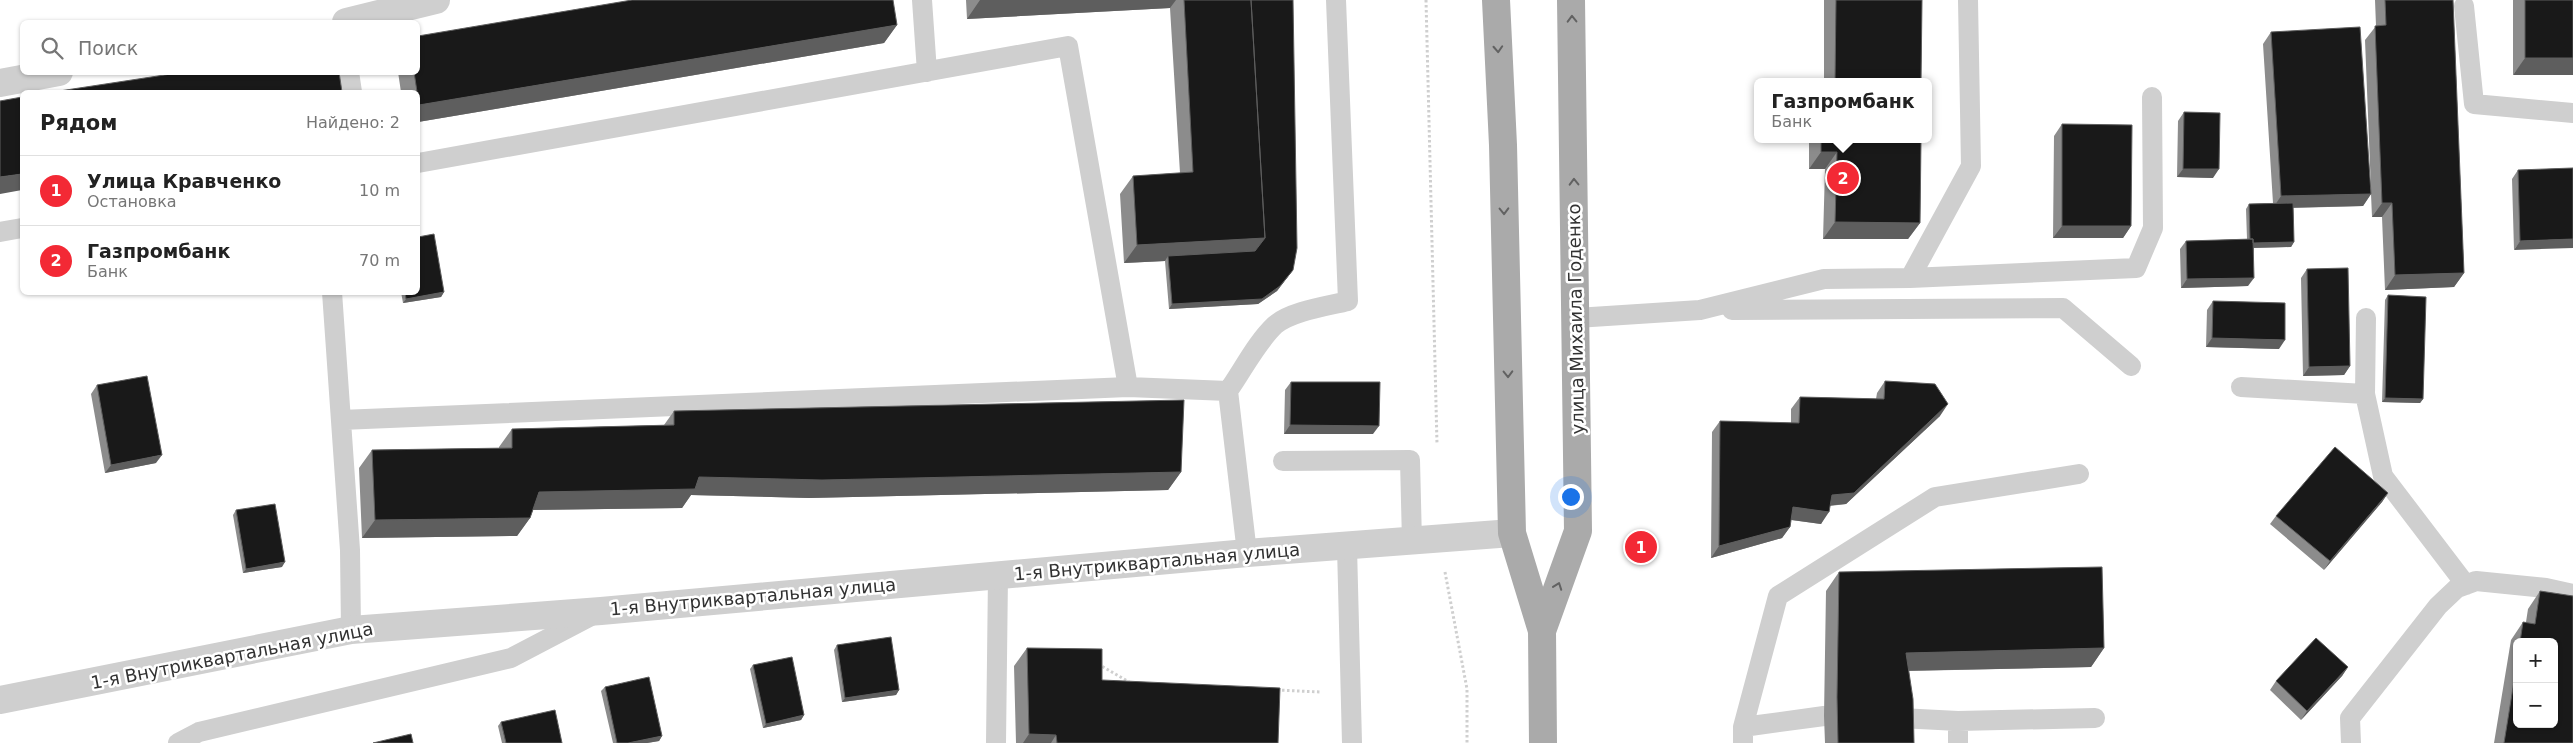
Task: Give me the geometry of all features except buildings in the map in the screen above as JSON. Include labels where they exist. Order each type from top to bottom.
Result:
[{"type":"main road","name":"улица Михаила Годенко","points":[[1496,0],[1503,145],[1512,533],[1542,632],[1542,743]]},
{"type":"main road","name":"улица Михаила Годенко","points":[[1542,632],[1578,531],[1571,0]]},
{"type":"street","points":[[354,20],[436,0]]},
{"type":"street","points":[[0,83],[43,75]]},
{"type":"street","name":"1-я Внутриквартальная улица","points":[[0,700],[351,630],[601,611],[1248,553],[1512,533]]},
{"type":"lane","points":[[922,0],[927,72]]},
{"type":"lane","points":[[1248,553],[1228,391],[1261,342],[1276,324],[1300,314],[1348,301],[1336,0]]},
{"type":"lane","points":[[1910,278],[1970,166],[1968,0]]},
{"type":"lane","points":[[2464,6],[2474,104],[2573,113]]},
{"type":"lane","points":[[420,163],[1068,46],[1128,386]]},
{"type":"lane","points":[[349,75],[352,90]]},
{"type":"lane","points":[[1700,310],[1824,279],[1910,278],[2136,268],[2153,228],[2152,97]]},
{"type":"lane","points":[[0,232],[20,228]]},
{"type":"lane","points":[[332,295],[350,550],[351,630]]},
{"type":"lane","points":[[1576,318],[1700,310],[2063,308],[2131,366]]},
{"type":"lane","points":[[2366,318],[2365,394],[2383,476],[2466,585]]},
{"type":"lane","points":[[341,420],[1128,386],[1228,391]]},
{"type":"lane","points":[[2241,387],[2365,394]]},
{"type":"lane","points":[[1283,461],[1410,460],[1412,542]]},
{"type":"lane","points":[[1824,716],[1743,735],[1778,596],[1935,497],[2079,474]]},
{"type":"lane","points":[[1347,547],[1352,743]]},
{"type":"lane","points":[[996,743],[998,575]]},
{"type":"lane","points":[[2351,743],[2350,718],[2438,606],[2457,588],[2476,582],[2546,588],[2573,594]]},
{"type":"lane","points":[[178,743],[200,732],[511,658],[601,611]]},
{"type":"lane","points":[[1900,718],[1958,721],[2095,718]]},
{"type":"lane","points":[[1958,721],[1958,743]]},
{"type":"path","points":[[1426,0],[1437,452]]},
{"type":"path","points":[[1439,540],[1467,689],[1467,743]]},
{"type":"path","points":[[1092,663],[1100,664],[1132,684],[1123,684]]},
{"type":"path","points":[[1271,690],[1320,692],[1320,700]]},
{"type":"place","name":"Газпромбанк","points":[[1843,178]]},
{"type":"place","name":"Улица Кравченко","points":[[1641,547]]}]
